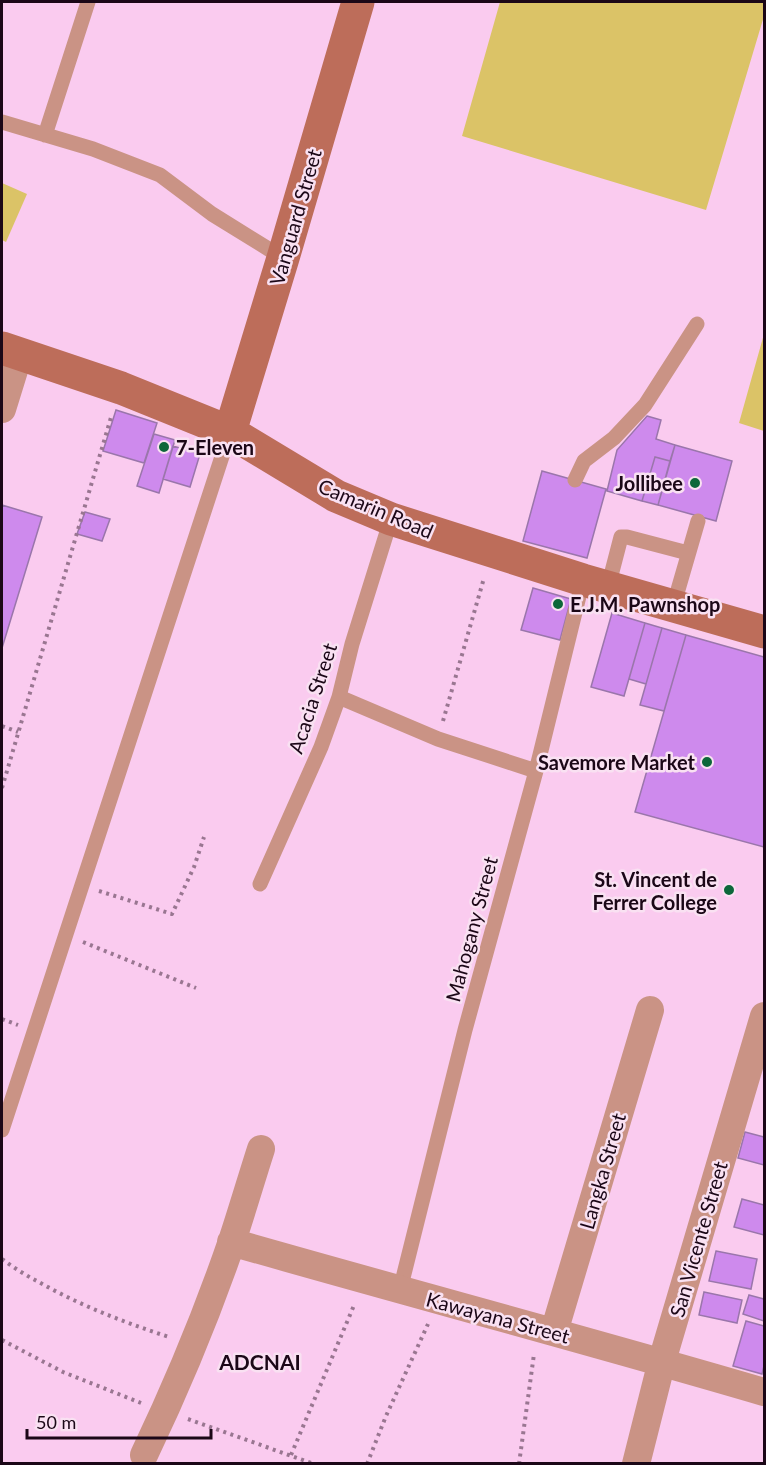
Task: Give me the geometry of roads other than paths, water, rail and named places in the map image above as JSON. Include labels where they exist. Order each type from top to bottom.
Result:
[{"type":"main road","name":"Vanguard Street","points":[[230,432],[358,2]]},
{"type":"main road","name":"Camarin Road","points":[[10,351],[121,388],[230,432],[336,496],[391,519],[491,552],[546,563],[596,584],[765,632]]},
{"type":"street","points":[[2,409],[10,351]]},
{"type":"street","name":"Langka Street","points":[[546,1330],[650,1010]]},
{"type":"street","name":"San Vicente Street","points":[[636,1464],[662,1361],[765,1016]]},
{"type":"street","points":[[144,1455],[192,1345],[231,1242],[261,1149]]},
{"type":"street","name":"Kawayana Street","points":[[231,1242],[365,1281],[662,1361],[765,1392]]},
{"type":"lane","points":[[45,135],[88,2]]},
{"type":"lane","points":[[2,122],[93,149],[159,176],[212,214],[283,258]]},
{"type":"lane","points":[[575,480],[584,461],[614,438],[645,405],[698,324]]},
{"type":"lane","points":[[2,1130],[230,432]]},
{"type":"lane","name":"Acacia Street","points":[[260,884],[321,747],[339,697],[352,644],[391,519]]},
{"type":"lane","points":[[673,607],[698,521]]},
{"type":"lane","name":"Mahogany Street","points":[[400,1290],[465,1030],[536,771],[596,584],[621,537],[688,553]]},
{"type":"lane","points":[[339,697],[438,739],[536,771]]},
{"type":"place","name":"7-Eleven","points":[[164,447]]},
{"type":"place","name":"Jollibee","points":[[695,483]]},
{"type":"place","name":"E.J.M. Pawnshop","points":[[558,604]]},
{"type":"place","name":"Savemore Market","points":[[707,762]]},
{"type":"place","name":"St. Vincent de Ferrer College","points":[[729,890]]},
{"type":"district","name":"ADCNAI","points":[[260,1361]]}]
